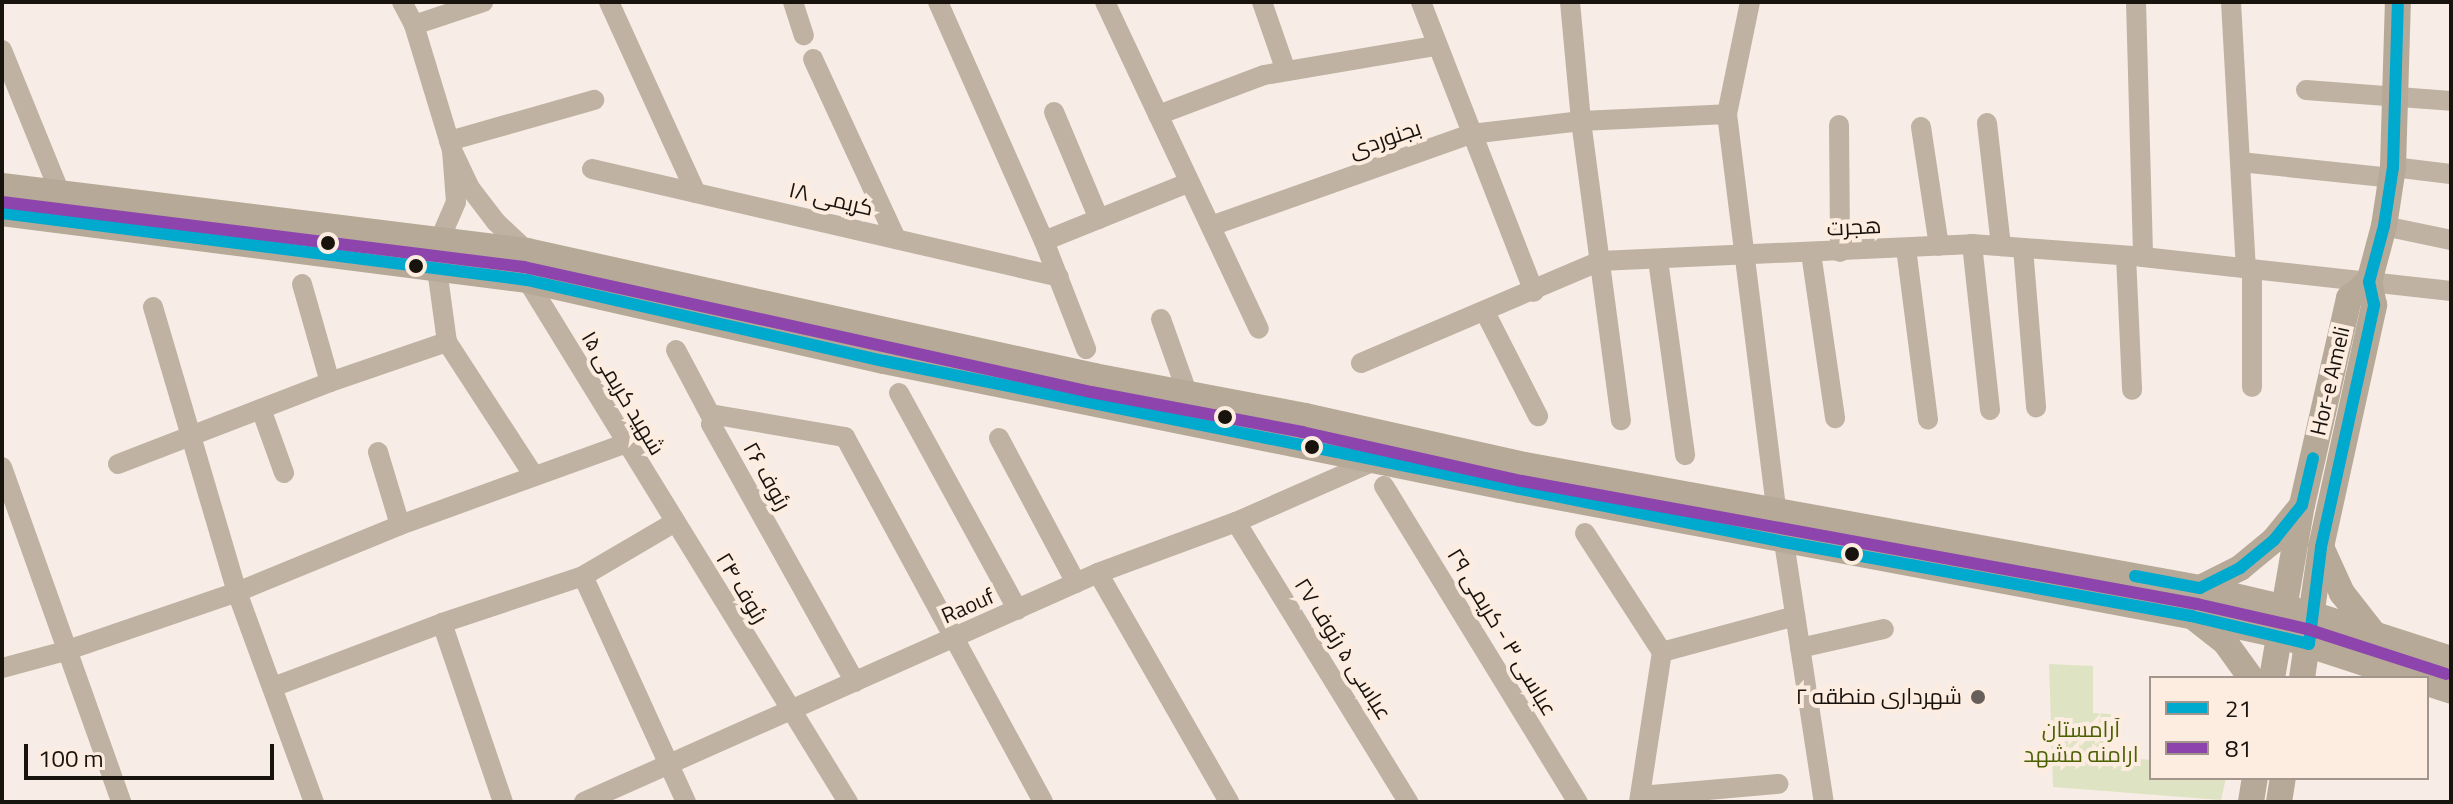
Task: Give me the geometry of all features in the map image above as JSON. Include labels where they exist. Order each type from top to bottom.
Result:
[{"type":"main road","name":"Hor-e Ameli","points":[[2302,676],[2321,547],[2374,305],[2369,282],[2384,226],[2392,172],[2398,2]]},
{"type":"main road","points":[[2,186],[527,251],[1094,376],[1187,392],[1784,542],[2191,616],[2279,635],[2404,676]]},
{"type":"main road","points":[[2,213],[527,280],[884,361],[1374,461],[1776,510],[2200,588],[2311,614],[2451,659]]},
{"type":"main road","name":"Hor-e Ameli","points":[[2272,676],[2302,505],[2349,298],[2369,282]]},
{"type":"main road","points":[[2200,588],[2249,560],[2274,540],[2302,505]]},
{"type":"main road","points":[[2321,547],[2342,593],[2374,634]]},
{"type":"main road","points":[[2191,616],[2225,642],[2250,676]]},
{"type":"main road","points":[[2360,676],[2382,669]]},
{"type":"main road","points":[[2429,684],[2451,691]]},
{"type":"main road","points":[[2251,802],[2255,780]]},
{"type":"main road","points":[[2279,802],[2283,780]]},
{"type":"street","points":[[402,2],[414,25],[450,146],[456,202],[440,239]]},
{"type":"street","points":[[414,25],[483,2]]},
{"type":"street","points":[[609,2],[696,193]]},
{"type":"street","points":[[793,2],[804,35]]},
{"type":"street","points":[[938,2],[1044,241],[1086,349]]},
{"type":"street","points":[[1105,2],[1259,329]]},
{"type":"street","points":[[1262,2],[1286,71]]},
{"type":"street","points":[[1421,2],[1534,292]]},
{"type":"street","points":[[1570,2],[1581,121],[1621,420]]},
{"type":"street","points":[[1750,2],[1727,114],[1776,510]]},
{"type":"street","points":[[2132,390],[2139,122],[2136,2]]},
{"type":"street","points":[[2231,2],[2249,269],[2252,387]]},
{"type":"street","points":[[1158,115],[1264,75],[1436,46]]},
{"type":"street","points":[[2,50],[63,192],[69,222]]},
{"type":"street","points":[[813,59],[896,239]]},
{"type":"street","points":[[2306,90],[2451,101]]},
{"type":"street","points":[[450,146],[594,100]]},
{"type":"street","points":[[1054,112],[1099,219]]},
{"type":"street","name":"بجنوردی","points":[[1211,226],[1471,134],[1581,121],[1727,114]]},
{"type":"street","points":[[1987,123],[2001,246]]},
{"type":"street","points":[[1839,125],[1840,252]]},
{"type":"street","points":[[1921,127],[1939,246]]},
{"type":"street","points":[[450,146],[479,200],[496,222],[527,251]]},
{"type":"street","points":[[2240,162],[2451,174]]},
{"type":"street","name":"کریمی ۱۸","points":[[592,169],[1059,277]]},
{"type":"street","points":[[1044,241],[1190,182]]},
{"type":"street","points":[[2384,226],[2451,240]]},
{"type":"street","points":[[1972,244],[1990,410]]},
{"type":"street","name":"هجرت","points":[[1361,363],[1534,292],[1600,261],[1743,257],[1972,244],[2135,256],[2451,291]]},
{"type":"street","points":[[1906,248],[1928,420]]},
{"type":"street","points":[[2023,248],[2036,407]]},
{"type":"street","points":[[1811,253],[1835,418]]},
{"type":"street","points":[[1658,260],[1685,455]]},
{"type":"street","points":[[437,269],[447,342],[534,476]]},
{"type":"street","name":"شهید کریمی ۱۵","points":[[527,280],[654,489]]},
{"type":"street","points":[[302,284],[330,382]]},
{"type":"street","points":[[153,307],[194,435],[237,592],[314,802]]},
{"type":"street","points":[[1485,312],[1538,416]]},
{"type":"street","points":[[1161,319],[1187,392]]},
{"type":"street","points":[[118,464],[330,382],[447,342]]},
{"type":"street","points":[[676,350],[712,418]]},
{"type":"street","points":[[899,393],[1018,610]]},
{"type":"street","points":[[261,409],[284,473]]},
{"type":"street","name":"رئوف ۲۶","points":[[855,682],[711,424],[716,415],[837,434],[849,444],[952,639]]},
{"type":"street","points":[[999,438],[1076,583]]},
{"type":"street","points":[[2,668],[65,651],[237,592],[400,525],[626,443]]},
{"type":"street","points":[[378,452],[400,525]]},
{"type":"street","name":"Raouf","points":[[584,802],[1098,573],[1236,522],[1374,461]]},
{"type":"street","points":[[2,467],[121,802]]},
{"type":"street","name":"عباسی ۳ - کریمی ۲۹","points":[[1384,486],[1578,802]]},
{"type":"street","name":"رئوف ۲۴","points":[[654,489],[848,802]]},
{"type":"street","points":[[273,687],[442,623],[583,576],[675,522]]},
{"type":"street","name":"عباسی ۵ رئوف ۲۷","points":[[1236,522],[1408,802]]},
{"type":"street","points":[[1585,533],[1662,652],[1640,799],[1778,784]]},
{"type":"street","points":[[1784,542],[1824,802]]},
{"type":"street","points":[[1098,573],[1229,802]]},
{"type":"street","points":[[583,576],[686,802]]},
{"type":"street","points":[[1662,652],[1795,616]]},
{"type":"street","points":[[442,623],[503,802]]},
{"type":"street","points":[[1800,648],[1884,629]]},
{"type":"street","points":[[952,639],[1043,802]]},
{"type":"green space","name":"آرامستان ارامنه مشهد","points":[[2049,664],[2093,666],[2093,713],[2111,714],[2109,756],[2149,760],[2149,780],[2226,780],[2221,800],[2053,787]]},
{"type":"transit line","name":"21","points":[[2,213],[527,280],[884,361],[1784,542],[2191,616],[2309,644],[2321,547],[2374,305],[2369,282],[2384,226],[2393,167],[2398,2]]},
{"type":"transit line","name":"81","points":[[2,202],[524,267],[1091,392],[1302,432],[1522,481],[2197,604],[2307,629],[2446,674]]},
{"type":"transit line","name":"21","points":[[2135,576],[2200,588],[2240,568],[2274,540],[2302,505],[2313,458]]},
{"type":"place","name":"شهرداری منطقه ۲","points":[[1978,697]]}]
